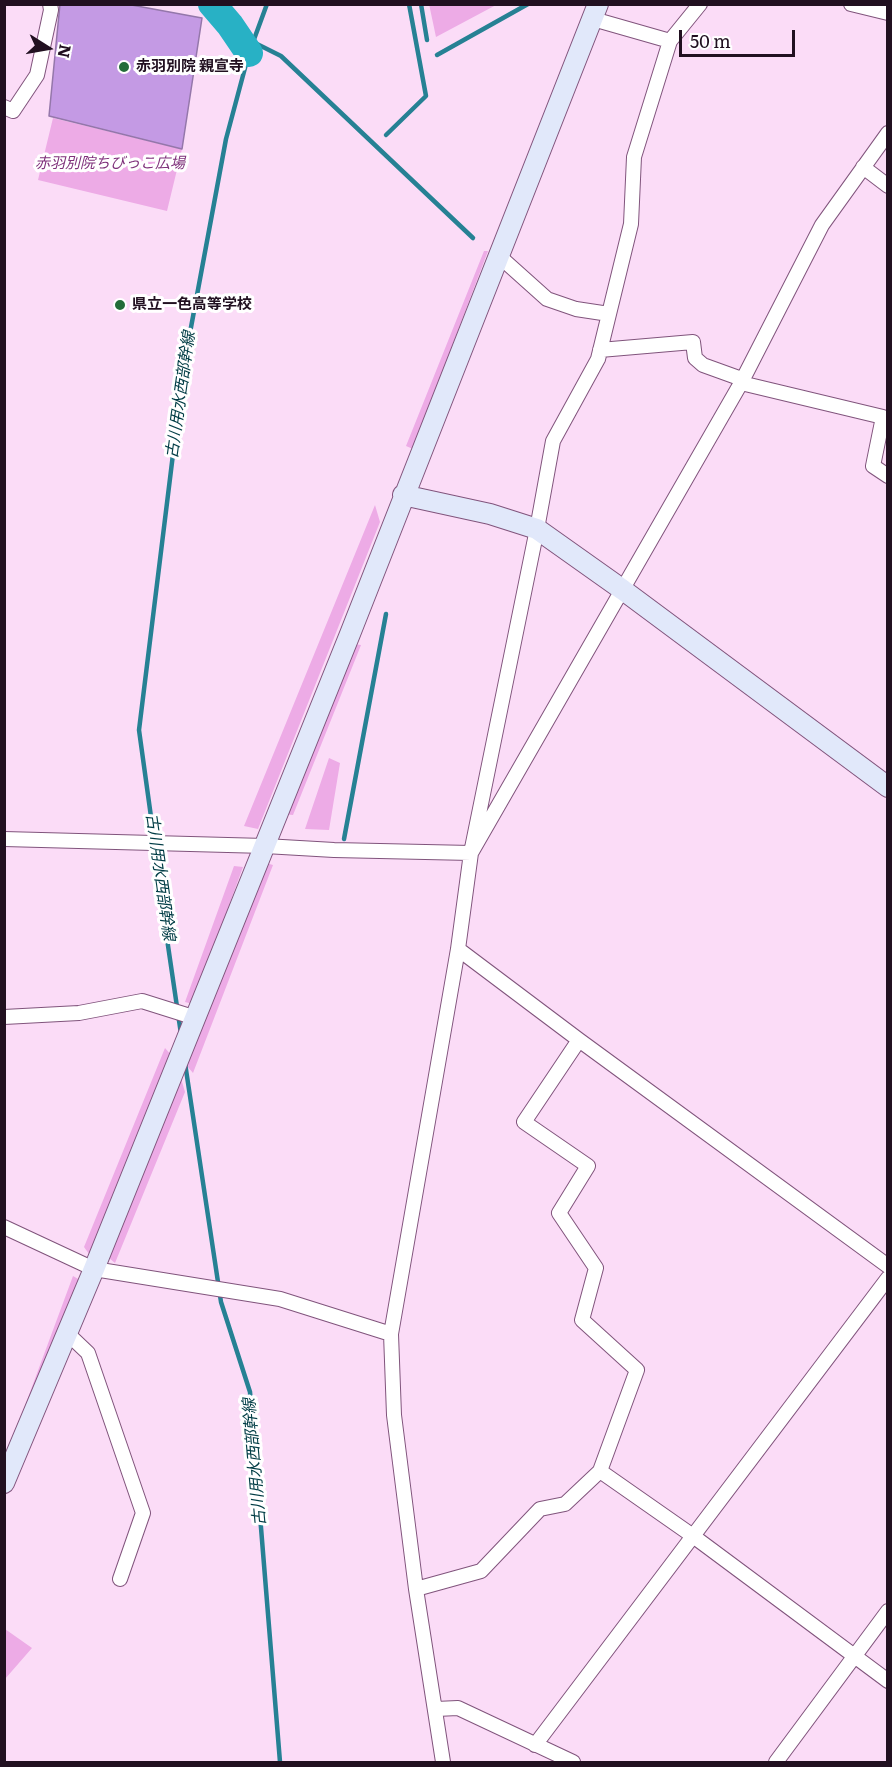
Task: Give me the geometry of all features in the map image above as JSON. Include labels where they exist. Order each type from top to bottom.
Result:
[{"type":"street","points":[[4,107],[12,111],[37,75],[51,10],[50,4]]},
{"type":"street","points":[[443,1762],[416,1590],[394,1415],[392,1334],[458,949],[471,853],[553,441],[598,359],[631,224],[634,157],[670,41],[700,4]]},
{"type":"street","points":[[851,4],[888,13]]},
{"type":"street","points":[[6,1478],[196,1018],[596,12],[670,41]]},
{"type":"street","points":[[471,853],[742,380],[822,225],[888,133]]},
{"type":"street","points":[[863,167],[888,186]]},
{"type":"street","points":[[499,256],[547,300],[576,309],[609,314]]},
{"type":"street","points":[[600,350],[693,342],[695,358],[703,365],[742,380],[883,417],[873,466],[888,476]]},
{"type":"street","points":[[404,495],[490,514],[537,529],[888,787]]},
{"type":"street","points":[[4,839],[471,853]]},
{"type":"street","points":[[458,949],[888,1266]]},
{"type":"street","points":[[4,1017],[79,1013],[142,1000],[196,1018]]},
{"type":"street","points":[[416,1590],[481,1571],[540,1509],[565,1504],[600,1471],[637,1370],[582,1320],[596,1268],[559,1213],[588,1166],[524,1122],[579,1040]]},
{"type":"street","points":[[4,1227],[94,1269],[280,1299],[392,1334]]},
{"type":"street","points":[[535,1745],[888,1278]]},
{"type":"street","points":[[67,1333],[88,1353],[143,1513],[120,1579]]},
{"type":"street","points":[[600,1471],[693,1536],[854,1658],[888,1681]]},
{"type":"street","points":[[776,1762],[888,1611]]},
{"type":"street","points":[[436,1709],[458,1708],[573,1762]]},
{"type":"green space","points":[[429,4],[496,4],[496,5],[436,37]]},
{"type":"green space","name":"赤羽別院ちびっこ広場","points":[[53,118],[182,149],[167,211],[38,180]]},
{"type":"green space","points":[[484,251],[488,251],[413,449],[406,446]]},
{"type":"green space","points":[[375,505],[380,522],[258,829],[244,826]]},
{"type":"green space","points":[[353,644],[361,645],[293,815],[282,814]]},
{"type":"green space","points":[[329,758],[340,763],[329,830],[305,829]]},
{"type":"green space","points":[[266,863],[273,865],[193,1073],[187,1066]]},
{"type":"green space","points":[[234,866],[243,867],[193,1004],[185,1002]]},
{"type":"green space","points":[[165,1048],[172,1056],[89,1254],[84,1247]]},
{"type":"green space","points":[[180,1075],[185,1092],[115,1263],[109,1258]]},
{"type":"green space","points":[[73,1276],[80,1280],[6,1457]]},
{"type":"green space","points":[[5,1629],[32,1648],[5,1679]]},
{"type":"building","name":"赤羽別院 親宣寺","points":[[60,4],[126,4],[202,18],[182,149],[49,116]]},
{"type":"waterway","name":"古川用水西部幹線","points":[[212,4],[249,53]]},
{"type":"waterway","name":"古川用水西部幹線","points":[[181,1034],[139,730],[184,365],[226,139],[249,53],[267,4]]},
{"type":"waterway","points":[[386,135],[426,96],[409,4]]},
{"type":"waterway","points":[[421,4],[427,40]]},
{"type":"waterway","points":[[437,55],[528,4]]},
{"type":"waterway","points":[[253,42],[281,56],[473,238]]},
{"type":"waterway","points":[[344,839],[386,614]]},
{"type":"waterway","name":"古川用水西部幹線","points":[[185,1063],[221,1302],[250,1392],[280,1762]]},
{"type":"place","name":"赤羽別院 親宣寺","points":[[124,67]]},
{"type":"place","name":"県立一色高等学校","points":[[120,305]]}]
